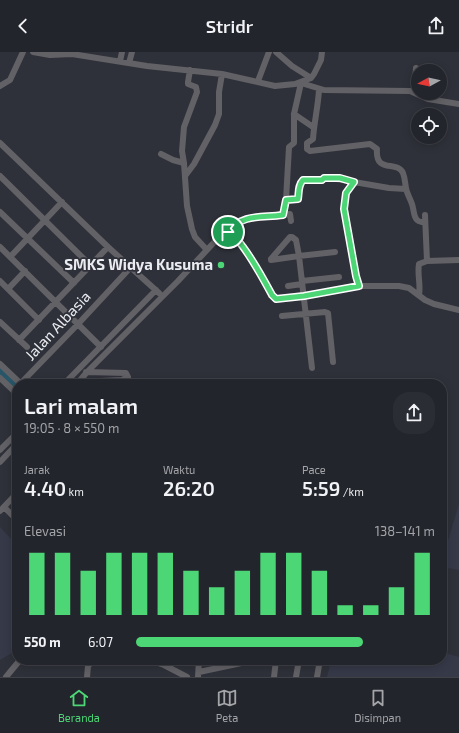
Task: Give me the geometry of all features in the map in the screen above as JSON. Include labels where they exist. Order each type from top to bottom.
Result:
[{"type":"street","points":[[0,86],[10,80],[23,52]]},
{"type":"street","points":[[33,52],[50,55],[91,54],[129,63],[222,74],[275,86],[287,86],[301,83],[311,78],[321,60],[322,52]]},
{"type":"street","points":[[120,61],[122,52]]},
{"type":"street","points":[[129,63],[132,52]]},
{"type":"street","points":[[258,81],[269,52]]},
{"type":"street","points":[[276,52],[292,66],[311,78]]},
{"type":"street","points":[[190,70],[188,82],[196,87],[197,92],[183,133],[182,150],[186,176],[187,206],[193,233],[206,250]]},
{"type":"street","points":[[186,176],[215,126],[218,114],[222,74]]},
{"type":"street","points":[[301,83],[320,90],[411,92]]},
{"type":"street","points":[[283,215],[286,200],[289,147],[294,143],[294,114],[301,83]]},
{"type":"street","points":[[320,90],[317,115],[313,127],[313,139],[308,141],[307,145],[309,150],[370,144],[373,145],[377,150],[376,156],[380,163],[399,168],[402,171],[406,189],[413,206],[415,218],[425,223]]},
{"type":"street","points":[[434,100],[459,104]]},
{"type":"street","points":[[294,114],[313,127]]},
{"type":"street","points":[[0,142],[108,247],[162,297]]},
{"type":"street","points":[[161,154],[173,160],[184,163]]},
{"type":"street","points":[[0,176],[90,265]]},
{"type":"street","points":[[286,200],[298,199],[299,186],[303,180],[322,180],[332,178],[389,188],[406,189]]},
{"type":"street","points":[[354,182],[346,193],[344,209],[359,286]]},
{"type":"street","points":[[10,257],[62,202]]},
{"type":"street","points":[[0,212],[74,283]]},
{"type":"street","points":[[81,379],[220,236],[244,220],[252,217],[266,218],[290,214],[291,221]]},
{"type":"street","points":[[425,215],[427,261]]},
{"type":"street","points":[[228,232],[253,261],[273,297],[279,300],[359,286],[405,287],[434,304],[459,310]]},
{"type":"street","points":[[312,368],[299,256],[296,240],[290,237],[271,260],[299,256],[335,252]]},
{"type":"street","points":[[0,247],[101,346]]},
{"type":"street","points":[[19,340],[108,247]]},
{"type":"street","points":[[419,295],[420,283],[418,267],[421,263],[427,261],[459,260]]},
{"type":"street","name":"Jalan Albasia","points":[[25,379],[130,268]]},
{"type":"street","points":[[8,289],[25,271]]},
{"type":"street","points":[[288,286],[339,277]]},
{"type":"street","points":[[0,281],[39,320]]},
{"type":"street","points":[[69,379],[156,290]]},
{"type":"street","points":[[282,316],[306,313],[328,313],[334,362]]},
{"type":"street","points":[[0,322],[26,347]]},
{"type":"street","points":[[0,364],[15,379]]},
{"type":"street","points":[[79,369],[87,372],[126,373],[128,377],[124,379]]},
{"type":"street","points":[[0,378],[12,388]]},
{"type":"street","points":[[0,450],[12,438]]},
{"type":"street","points":[[0,462],[12,449]]},
{"type":"street","points":[[12,498],[2,509],[12,516]]},
{"type":"street","points":[[6,677],[16,665]]},
{"type":"street","points":[[87,677],[89,665]]},
{"type":"street","points":[[162,665],[177,674],[187,677]]},
{"type":"street","points":[[198,674],[235,665]]},
{"type":"street","points":[[274,677],[275,665]]},
{"type":"street","points":[[296,677],[297,665]]},
{"type":"street","points":[[317,677],[319,665]]},
{"type":"shaded area","points":[[459,504],[459,570],[447,568],[447,544]]},
{"type":"shaded area","points":[[0,527],[12,540],[12,653],[0,660]]},
{"type":"shaded area","points":[[447,653],[459,657],[459,677],[327,677],[330,665],[447,665]]},
{"type":"waterway","points":[[0,370],[12,382]]},
{"type":"place","name":"SMKS Widya Kusuma","points":[[221,265]]},
{"type":"route","points":[[340,178],[354,182],[346,193],[344,209],[359,286],[279,300],[276,299],[273,297],[253,261],[232,234],[228,232],[244,220],[252,217],[266,218],[283,215],[286,200],[298,199],[299,186],[303,180],[340,178]]}]
